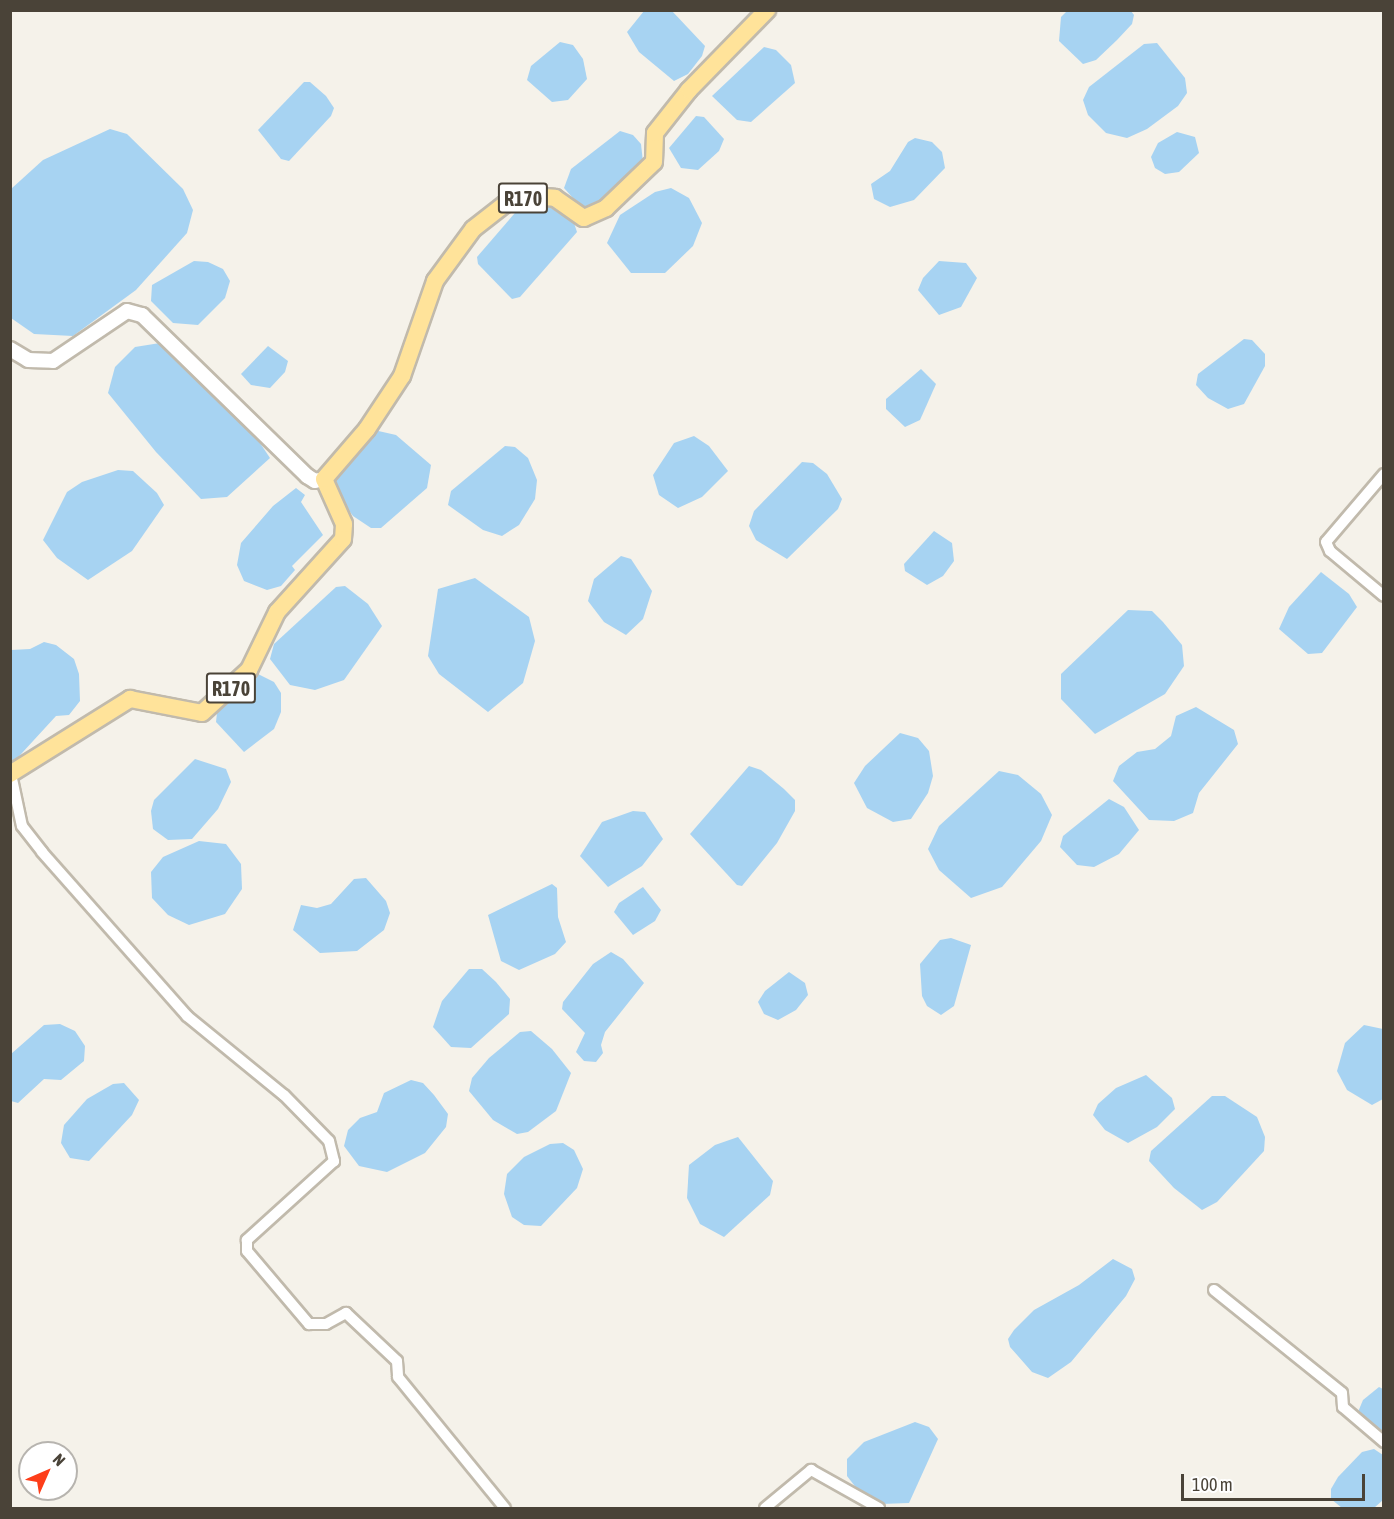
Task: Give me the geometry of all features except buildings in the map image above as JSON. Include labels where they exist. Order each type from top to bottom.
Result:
[{"type":"main road","name":"R170","points":[[11,774],[130,699],[202,713],[221,698],[258,658],[261,642],[277,612],[343,539],[344,524],[324,479],[367,429],[402,376],[435,281],[473,229],[505,204],[529,196],[555,198],[584,218],[606,208],[654,162],[656,133],[689,90],[767,10]]},
{"type":"street","points":[[10,349],[28,360],[53,361],[127,311],[142,315],[307,476],[315,481],[324,479]]},
{"type":"street","points":[[1383,474],[1326,542],[1330,551],[1383,596]]},
{"type":"street","points":[[11,774],[22,826],[42,852],[187,1016],[284,1095],[329,1141],[334,1161],[247,1240],[247,1251],[309,1324],[326,1324],[346,1313],[397,1361],[398,1377],[505,1509]]},
{"type":"street","points":[[1214,1290],[1342,1392],[1342,1407],[1383,1442]]},
{"type":"street","points":[[765,1509],[811,1470],[879,1509]]},
{"type":"water","points":[[644,11],[672,11],[705,46],[702,56],[688,74],[674,81],[639,52],[627,32]]},
{"type":"water","points":[[1067,11],[1131,11],[1134,15],[1132,24],[1117,40],[1096,60],[1083,64],[1059,41],[1061,17]]},
{"type":"water","points":[[560,42],[573,45],[583,59],[587,79],[568,100],[552,102],[527,80],[531,66]]},
{"type":"water","points":[[1157,43],[1185,78],[1187,93],[1178,106],[1147,129],[1127,138],[1106,133],[1088,115],[1083,100],[1089,87],[1144,44]]},
{"type":"water","points":[[764,47],[776,50],[791,65],[795,83],[751,122],[737,120],[712,96]]},
{"type":"water","points":[[304,82],[310,82],[326,96],[334,108],[331,116],[289,161],[281,159],[258,130]]},
{"type":"water","points":[[696,116],[704,117],[724,139],[719,151],[698,170],[681,168],[669,148]]},
{"type":"water","points":[[110,129],[127,134],[183,189],[193,210],[187,233],[136,290],[73,336],[34,334],[11,318],[11,189],[43,160]]},
{"type":"water","points":[[620,131],[633,135],[641,144],[643,162],[600,206],[580,206],[564,188],[571,169]]},
{"type":"water","points":[[1177,132],[1195,137],[1199,153],[1179,172],[1165,174],[1155,168],[1151,157],[1158,143]]},
{"type":"water","points":[[915,138],[932,142],[942,152],[945,168],[914,200],[890,207],[874,199],[871,184],[890,171],[908,142]]},
{"type":"water","points":[[671,188],[689,198],[702,223],[693,246],[665,273],[631,273],[607,243],[620,215],[655,192]]},
{"type":"water","points":[[545,204],[574,223],[577,232],[520,297],[512,299],[478,264],[477,257],[521,206]]},
{"type":"water","points":[[194,261],[208,262],[223,269],[230,281],[225,298],[198,325],[173,323],[151,301],[152,285]]},
{"type":"water","points":[[939,261],[966,263],[977,278],[961,307],[939,315],[918,290],[923,278]]},
{"type":"water","points":[[1244,339],[1252,340],[1265,354],[1265,366],[1244,404],[1228,409],[1208,398],[1196,385],[1198,374]]},
{"type":"water","points":[[160,343],[250,428],[270,458],[227,497],[201,499],[156,452],[108,393],[115,367],[135,347]]},
{"type":"water","points":[[268,346],[288,361],[285,372],[270,388],[251,385],[241,374]]},
{"type":"water","points":[[921,369],[936,384],[920,420],[905,427],[886,409],[886,399]]},
{"type":"water","points":[[374,430],[396,435],[431,465],[427,488],[381,528],[371,528],[353,516],[338,496],[335,475]]},
{"type":"water","points":[[694,436],[709,446],[728,471],[702,497],[678,508],[659,495],[653,475],[674,443]]},
{"type":"water","points":[[505,446],[515,447],[528,458],[537,480],[535,499],[519,525],[502,536],[483,530],[448,505],[451,491]]},
{"type":"water","points":[[802,462],[813,463],[827,474],[842,499],[838,509],[787,559],[756,540],[749,526],[754,511]]},
{"type":"water","points":[[118,470],[133,471],[157,493],[164,505],[132,551],[88,580],[57,558],[43,540],[67,492],[82,482]]},
{"type":"water","points":[[296,488],[305,495],[301,502],[323,535],[292,566],[295,570],[281,586],[267,590],[244,581],[237,565],[241,543],[273,506]]},
{"type":"water","points":[[934,531],[952,543],[954,561],[943,576],[927,585],[905,571],[904,564]]},
{"type":"water","points":[[621,556],[631,559],[652,591],[643,619],[626,635],[604,622],[588,601],[594,579]]},
{"type":"water","points":[[1321,572],[1349,594],[1357,607],[1322,653],[1308,654],[1279,629],[1289,607]]},
{"type":"water","points":[[475,578],[529,617],[535,641],[523,683],[488,712],[439,674],[428,656],[438,589]]},
{"type":"water","points":[[345,586],[368,604],[382,626],[344,680],[315,690],[290,685],[270,659],[274,644],[336,587]]},
{"type":"water","points":[[1128,610],[1152,611],[1163,622],[1182,645],[1184,666],[1165,694],[1095,734],[1061,699],[1061,674]]},
{"type":"water","points":[[44,642],[56,645],[74,659],[79,674],[80,701],[69,715],[56,716],[11,765],[11,650],[30,649]]},
{"type":"water","points":[[256,673],[274,682],[281,693],[281,712],[274,729],[244,752],[216,722],[217,713]]},
{"type":"water","points":[[1196,707],[1234,730],[1238,744],[1199,793],[1193,813],[1174,821],[1149,820],[1113,781],[1119,766],[1137,752],[1155,749],[1171,736],[1176,716]]},
{"type":"water","points":[[900,733],[918,738],[929,751],[933,776],[928,793],[911,819],[893,822],[867,808],[854,783],[865,766]]},
{"type":"water","points":[[195,759],[226,769],[231,782],[218,809],[192,839],[168,840],[153,829],[151,811],[154,800]]},
{"type":"water","points":[[749,766],[761,770],[784,789],[795,800],[795,811],[777,843],[742,886],[737,885],[690,834]]},
{"type":"water","points":[[999,771],[1018,775],[1041,794],[1052,815],[1041,841],[1002,887],[971,898],[939,870],[928,849],[939,826]]},
{"type":"water","points":[[1109,799],[1124,807],[1139,830],[1119,854],[1094,867],[1077,865],[1060,847],[1063,836]]},
{"type":"water","points":[[633,811],[645,812],[663,839],[642,866],[608,887],[580,856],[602,822]]},
{"type":"water","points":[[199,841],[226,844],[241,864],[242,889],[225,914],[189,925],[168,915],[152,898],[151,872],[163,857]]},
{"type":"water","points":[[366,878],[386,901],[390,913],[384,930],[357,951],[320,953],[293,930],[301,905],[317,908],[331,904],[354,879]]},
{"type":"water","points":[[552,884],[557,888],[558,917],[566,942],[555,954],[519,970],[501,961],[488,915]]},
{"type":"water","points":[[643,887],[661,910],[655,921],[633,935],[614,912],[619,903]]},
{"type":"water","points":[[951,938],[971,945],[954,1006],[941,1015],[927,1006],[922,996],[920,964],[940,940]]},
{"type":"water","points":[[611,952],[623,959],[644,983],[605,1032],[601,1045],[603,1053],[596,1062],[584,1061],[576,1052],[585,1033],[562,1009],[563,1002],[593,964]]},
{"type":"water","points":[[469,969],[482,969],[496,982],[510,999],[509,1014],[471,1048],[451,1047],[433,1027],[442,1001]]},
{"type":"water","points":[[789,972],[805,983],[808,995],[796,1010],[778,1020],[764,1014],[758,1002],[765,991]]},
{"type":"water","points":[[60,1024],[75,1031],[85,1046],[84,1061],[61,1080],[44,1079],[18,1103],[11,1101],[11,1054],[44,1025]]},
{"type":"water","points":[[1364,1025],[1383,1029],[1383,1099],[1372,1105],[1347,1090],[1337,1071],[1345,1043]]},
{"type":"water","points":[[531,1031],[552,1049],[571,1073],[556,1111],[528,1132],[517,1134],[493,1120],[469,1091],[472,1078],[489,1058],[520,1032]]},
{"type":"water","points":[[1146,1075],[1172,1098],[1175,1109],[1157,1127],[1128,1143],[1105,1130],[1093,1115],[1098,1104],[1116,1088]]},
{"type":"water","points":[[411,1080],[423,1083],[434,1095],[448,1114],[446,1127],[425,1153],[387,1172],[359,1166],[344,1146],[348,1130],[360,1118],[377,1112],[384,1093]]},
{"type":"water","points":[[124,1083],[139,1100],[132,1115],[89,1161],[70,1158],[61,1143],[64,1125],[87,1099],[113,1084]]},
{"type":"water","points":[[1212,1096],[1225,1096],[1257,1117],[1265,1137],[1264,1151],[1217,1202],[1202,1210],[1174,1188],[1149,1161],[1151,1151]]},
{"type":"water","points":[[738,1137],[773,1181],[770,1195],[724,1237],[700,1224],[687,1198],[689,1165],[715,1145]]},
{"type":"water","points":[[563,1143],[574,1150],[583,1169],[577,1188],[541,1226],[524,1225],[512,1217],[504,1194],[507,1174],[524,1157],[550,1144]]},
{"type":"water","points":[[1113,1259],[1132,1269],[1135,1279],[1126,1296],[1071,1362],[1048,1378],[1032,1372],[1010,1347],[1008,1339],[1014,1330],[1034,1310],[1079,1285]]},
{"type":"water","points":[[1379,1387],[1383,1389],[1383,1432],[1358,1412],[1363,1400]]},
{"type":"water","points":[[915,1422],[929,1427],[938,1439],[909,1503],[881,1504],[861,1494],[847,1476],[847,1459],[864,1442]]},
{"type":"water","points":[[1374,1449],[1383,1455],[1383,1500],[1374,1508],[1342,1508],[1331,1499],[1331,1489],[1338,1477],[1362,1452]]}]
